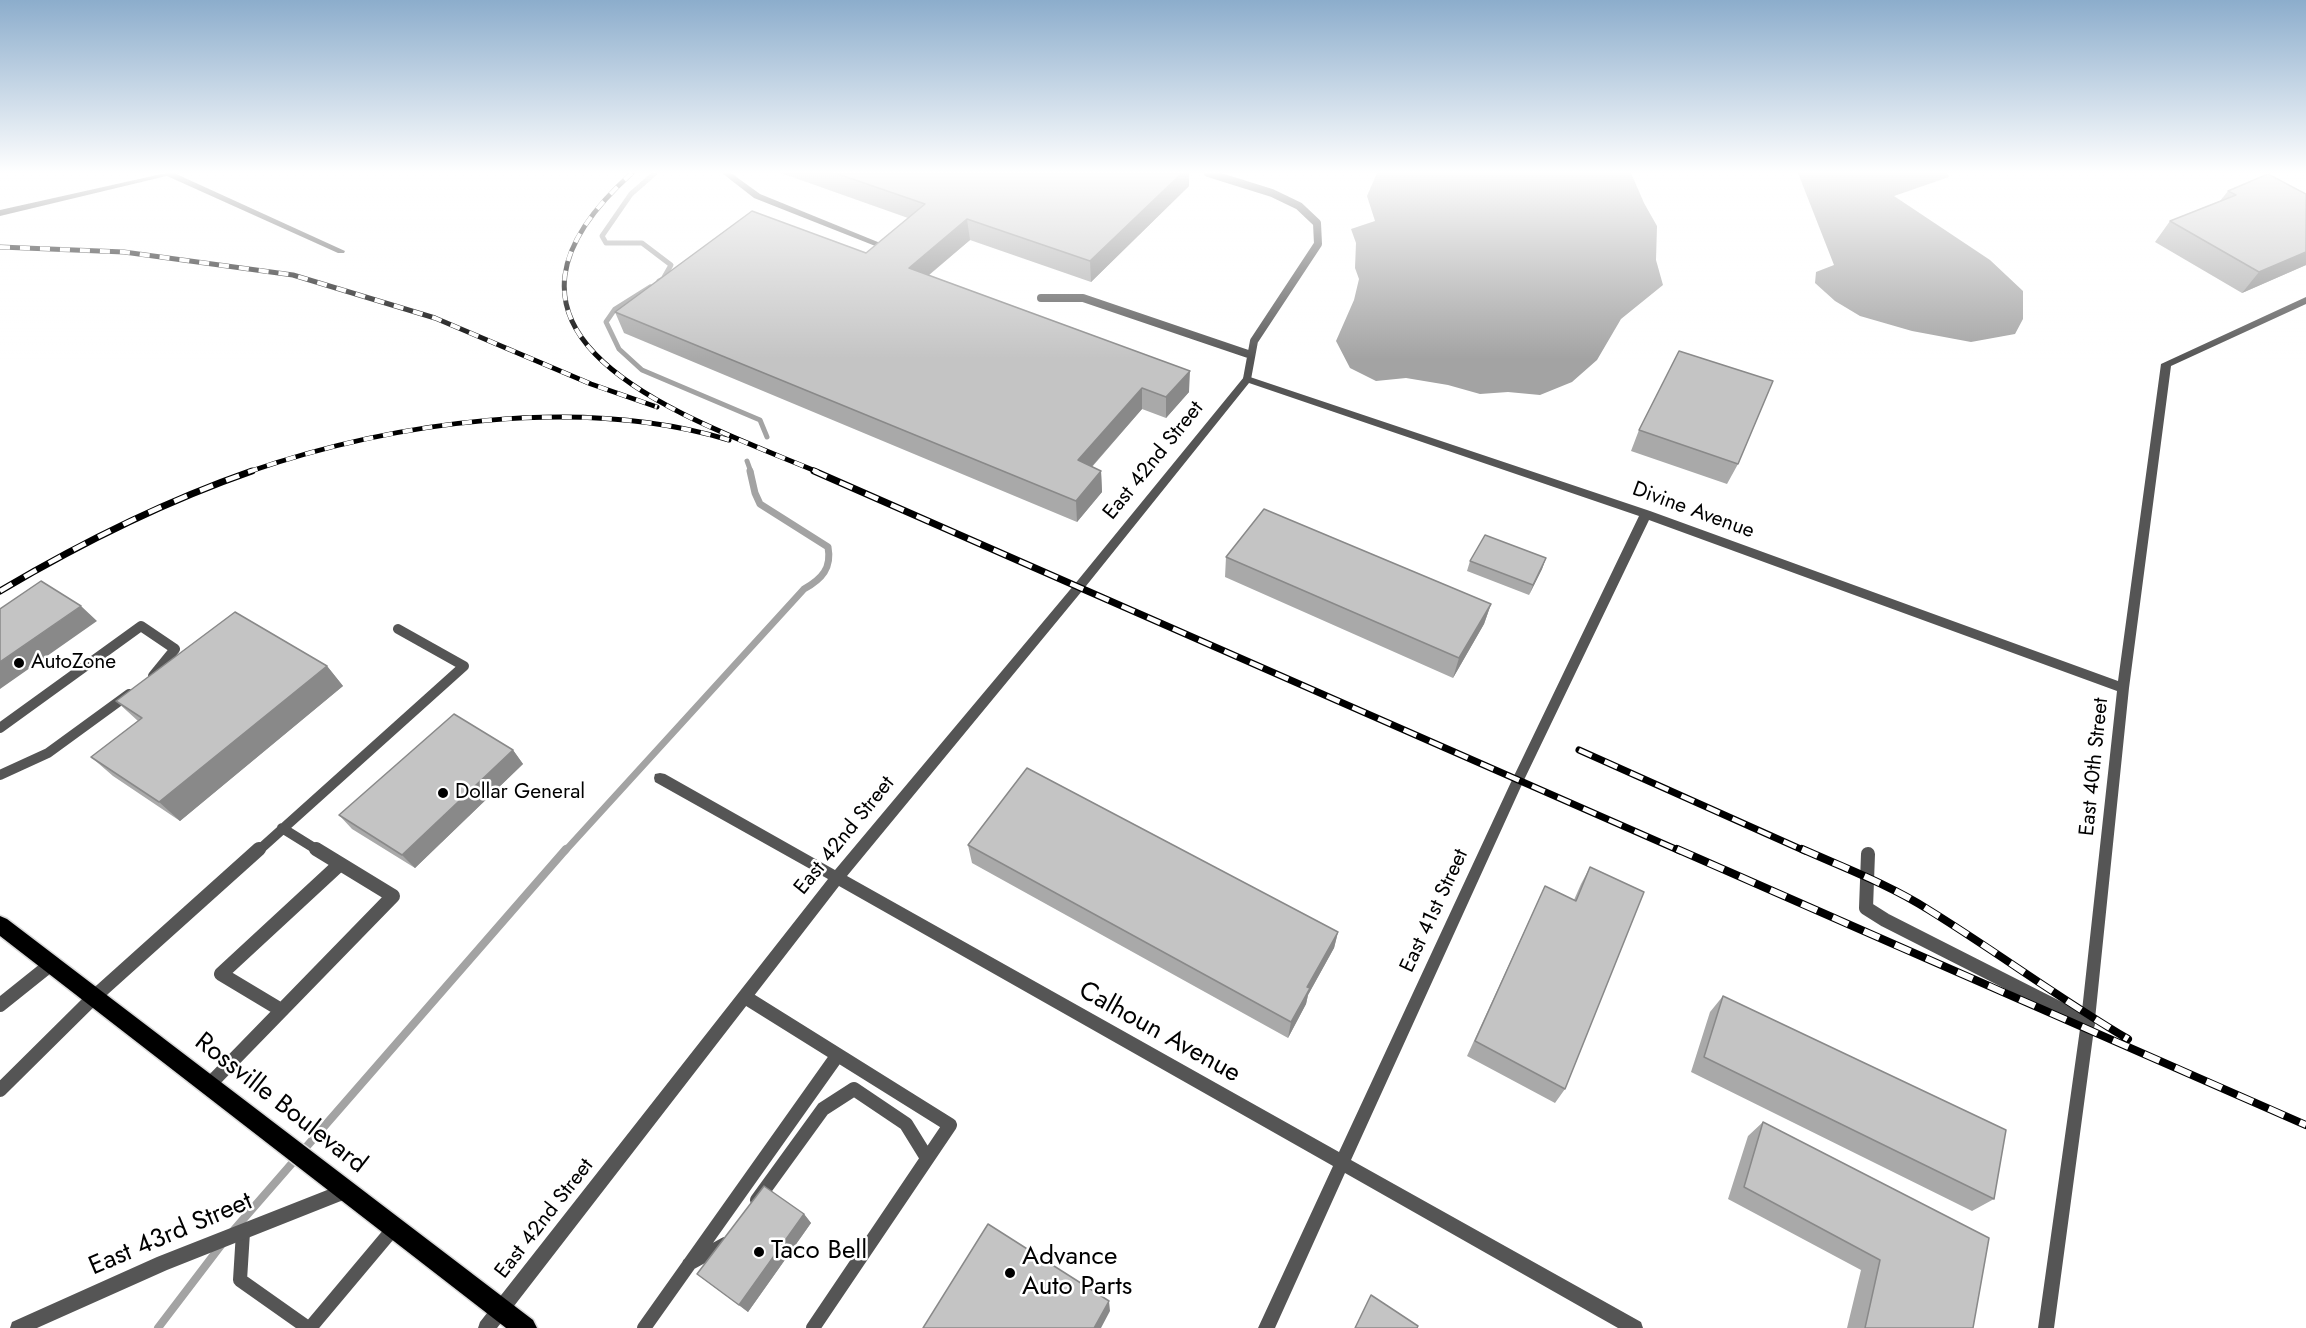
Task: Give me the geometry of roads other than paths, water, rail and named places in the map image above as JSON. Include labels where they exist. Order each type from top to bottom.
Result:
[{"type":"highway","name":"Rossville Boulevard","points":[[0,925],[525,1328]]},
{"type":"street","points":[[306,235],[341,251]]},
{"type":"street","points":[[855,235],[892,250]]},
{"type":"street","name":"East 40th Street","points":[[2046,1328],[2088,1023],[2123,688],[2166,364],[2306,300]]},
{"type":"street","name":"Divine Avenue","points":[[1247,379],[1646,514],[2123,688]]},
{"type":"street","name":"East 42nd Street","points":[[486,1328],[836,879],[1247,379]]},
{"type":"street","name":"East 41st Street","points":[[1266,1328],[1518,780],[1646,514]]},
{"type":"street","name":"Calhoun Avenue","points":[[660,778],[1635,1328]]},
{"type":"street","name":"East 43rd Street","points":[[18,1328],[163,1263],[345,1191]]},
{"type":"lane","points":[[1247,379],[1254,341],[1318,244],[1318,235]]},
{"type":"lane","points":[[1041,298],[1083,298],[1251,355]]},
{"type":"lane","points":[[0,728],[141,626],[175,649],[158,672],[48,753],[0,775]]},
{"type":"lane","points":[[0,1090],[93,998],[464,666],[398,629]]},
{"type":"lane","points":[[209,1085],[393,896],[282,828]]},
{"type":"lane","points":[[1868,854],[1866,908],[1895,926],[2088,1023]]},
{"type":"lane","points":[[281,1010],[221,974],[340,864]]},
{"type":"lane","points":[[0,1005],[50,965]]},
{"type":"lane","points":[[745,997],[950,1125],[813,1328]]},
{"type":"lane","points":[[644,1328],[837,1056]]},
{"type":"lane","points":[[750,1210],[823,1109],[854,1089],[906,1124],[927,1158]]},
{"type":"lane","points":[[243,1232],[240,1280],[309,1328],[394,1228]]},
{"type":"lane","points":[[689,1264],[723,1247],[736,1228]]},
{"type":"waterway","points":[[603,235],[606,243],[642,243],[671,265],[663,279],[659,281]]},
{"type":"waterway","points":[[650,287],[615,309],[606,322],[619,349],[642,370],[760,420],[767,437]]},
{"type":"waterway","points":[[747,461],[751,472]]},
{"type":"waterway","points":[[565,851],[804,589],[821,577],[827,567],[828,547],[760,504],[750,471]]},
{"type":"waterway","points":[[233,1231],[566,849]]},
{"type":"waterway","points":[[158,1328],[222,1244]]},
{"type":"railway","points":[[580,235],[564,283],[575,327],[606,365],[653,398],[708,426],[818,472]]},
{"type":"railway","points":[[0,247],[124,252],[293,275],[435,318],[591,384],[657,407]]},
{"type":"railway","points":[[248,472],[304,454],[363,440],[425,428],[487,420],[550,417],[611,419],[672,426],[729,440]]},
{"type":"railway","points":[[0,591],[61,556],[123,525],[186,496],[252,471]]},
{"type":"railway","points":[[814,471],[1680,851]]},
{"type":"railway","points":[[1579,750],[1805,851]]},
{"type":"railway","points":[[1677,849],[2306,1125]]},
{"type":"railway","points":[[1802,849],[1867,877],[1914,901],[2128,1039]]},
{"type":"place","name":"AutoZone","points":[[19,663]]},
{"type":"place","name":"Dollar General","points":[[443,793]]},
{"type":"place","name":"Taco Bell","points":[[759,1252]]},
{"type":"place","name":"Advance Auto Parts","points":[[1010,1273]]}]
